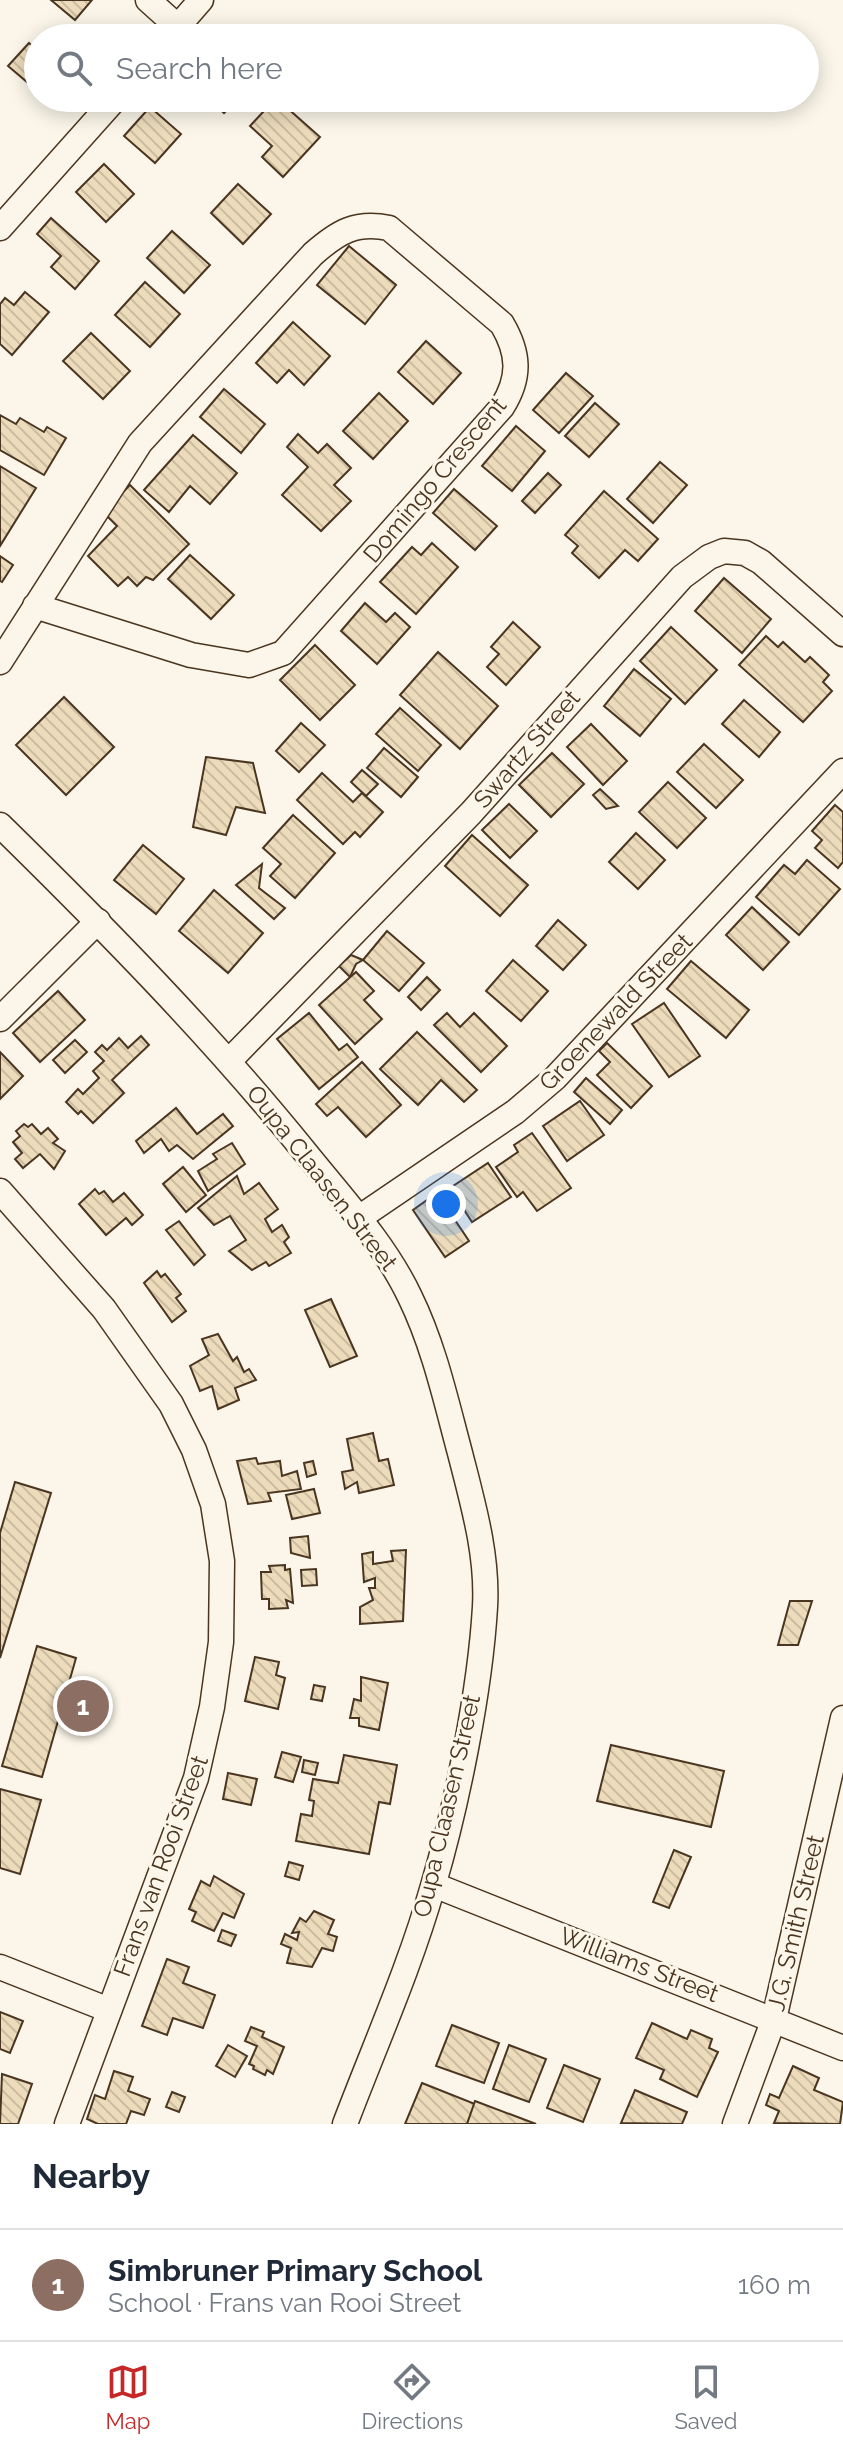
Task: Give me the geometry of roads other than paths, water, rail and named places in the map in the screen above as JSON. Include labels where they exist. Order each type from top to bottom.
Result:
[{"type":"street","points":[[148,0],[166,24]]},
{"type":"street","points":[[181,24],[201,0]]},
{"type":"street","points":[[0,228],[104,112]]},
{"type":"street","name":"Domingo Crescent","points":[[0,662],[35,606],[140,443],[333,236],[367,224],[389,228],[502,324],[514,344],[515,380],[502,407],[283,653],[249,665],[191,655],[35,606]]},
{"type":"street","name":"Swartz Street","points":[[230,1060],[471,813],[651,608],[709,557],[724,551],[745,553],[761,562],[843,634]]},
{"type":"street","name":"Groenewald Street","points":[[359,1218],[515,1112],[555,1078],[843,771]]},
{"type":"street","name":"Oupa Claasen Street","points":[[0,825],[98,921],[230,1060],[359,1218],[410,1296],[434,1358],[482,1547],[485,1606],[476,1671],[434,1885],[345,2124]]},
{"type":"street","points":[[0,1019],[98,921]]},
{"type":"street","name":"Frans van Rooi Street","points":[[0,1191],[104,1309],[171,1404],[194,1450],[213,1504],[222,1561],[221,1642],[212,1707],[196,1778],[67,2124]]},
{"type":"street","name":"J.G. Smith Street","points":[[735,2124],[774,2019],[843,1718]]},
{"type":"street","name":"Williams Street","points":[[434,1885],[843,2048]]},
{"type":"street","points":[[0,1967],[109,2010]]},
{"type":"place","name":"Simbruner Primary School","points":[[83,1706]]}]
